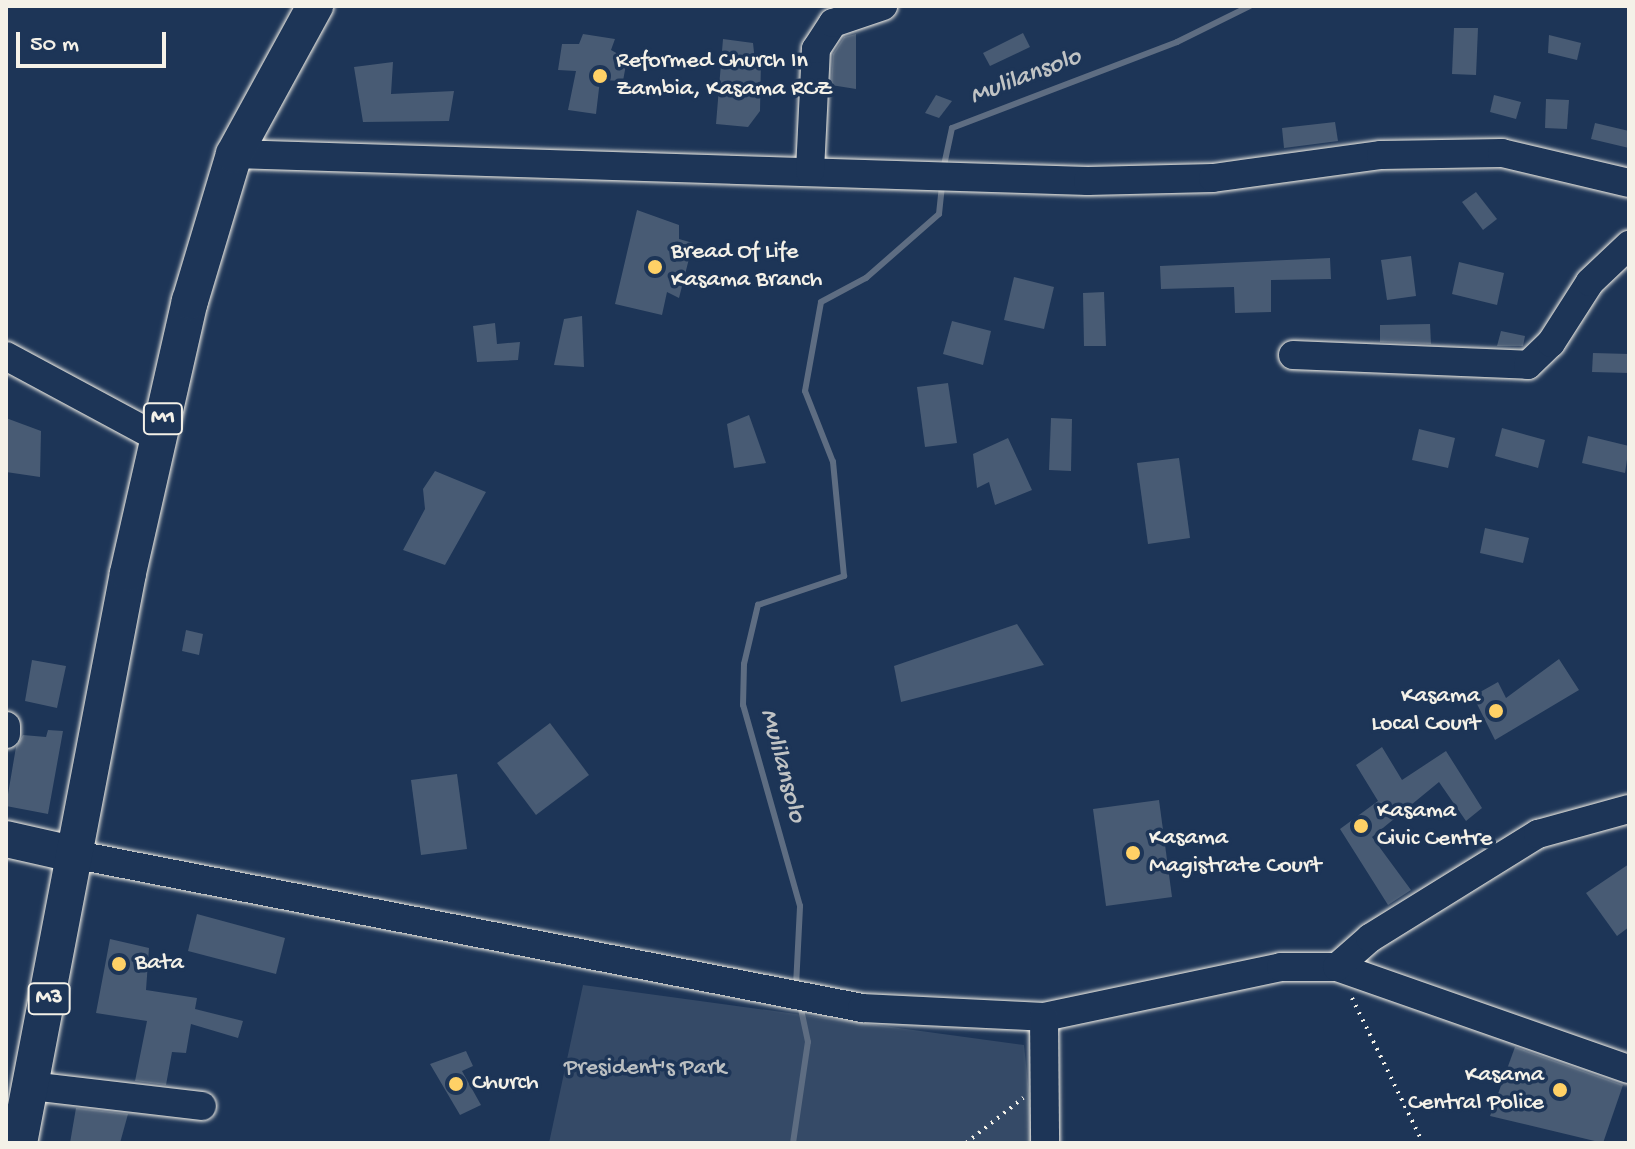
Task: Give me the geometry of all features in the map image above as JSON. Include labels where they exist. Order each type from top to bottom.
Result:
[{"type":"main road","name":"M1","points":[[72,854],[158,438],[234,154],[315,6]]},
{"type":"main road","points":[[6,839],[72,854]]},
{"type":"main road","name":"M3","points":[[19,1143],[72,854]]},
{"type":"street","points":[[810,171],[816,49],[833,23],[883,6]]},
{"type":"street","points":[[234,154],[943,176],[1213,178],[1381,155],[1502,153],[1629,183]]},
{"type":"street","points":[[1293,355],[1528,365],[1551,343],[1590,282],[1629,245]]},
{"type":"street","points":[[6,356],[158,438]]},
{"type":"street","points":[[6,726],[6,734]]},
{"type":"street","points":[[1337,967],[1370,938],[1538,834],[1629,809]]},
{"type":"street","points":[[72,854],[811,998],[955,1016],[1044,1017],[1281,967],[1337,967],[1629,1069]]},
{"type":"street","points":[[1044,1017],[1045,1143]]},
{"type":"street","points":[[31,1086],[202,1106]]},
{"type":"path","points":[[1337,967],[1423,1143]]},
{"type":"path","points":[[966,1143],[1044,1086]]},
{"type":"green space","name":"President's Park","points":[[583,985],[1024,1045],[1034,1143],[549,1143]]},
{"type":"building","points":[[1454,28],[1478,28],[1476,75],[1452,74]]},
{"type":"building","points":[[1023,33],[1030,47],[990,66],[983,53]]},
{"type":"building","name":"Reformed Church In Zambia, Kasama RCZ","points":[[583,34],[615,39],[611,50],[627,59],[623,81],[600,80],[596,114],[568,110],[576,71],[558,70],[562,44],[579,44]]},
{"type":"building","points":[[856,34],[856,89],[831,85],[833,54],[844,37]]},
{"type":"building","points":[[1549,35],[1581,43],[1577,60],[1548,53]]},
{"type":"building","points":[[723,39],[753,43],[755,61],[761,60],[760,111],[748,127],[716,124]]},
{"type":"building","points":[[393,62],[391,94],[454,91],[449,121],[363,122],[354,67]]},
{"type":"building","points":[[936,95],[952,101],[939,118],[925,113]]},
{"type":"building","points":[[1494,95],[1521,102],[1516,119],[1490,112]]},
{"type":"building","points":[[1546,99],[1569,100],[1567,129],[1545,128]]},
{"type":"building","points":[[1335,122],[1338,141],[1284,148],[1282,128]]},
{"type":"building","points":[[1595,123],[1629,131],[1629,148],[1591,139]]},
{"type":"building","points":[[1476,192],[1497,219],[1483,230],[1462,202]]},
{"type":"building","name":"Bread Of Life Kasama Branch","points":[[637,210],[679,225],[679,239],[693,243],[679,298],[667,292],[662,315],[615,304]]},
{"type":"building","points":[[1411,256],[1416,296],[1387,300],[1381,260]]},
{"type":"building","points":[[1330,258],[1331,279],[1271,280],[1271,312],[1235,313],[1234,287],[1161,289],[1160,266]]},
{"type":"building","points":[[1459,262],[1504,273],[1497,305],[1452,294]]},
{"type":"building","points":[[1014,277],[1054,287],[1044,329],[1004,320]]},
{"type":"building","points":[[1104,292],[1106,346],[1084,346],[1083,293]]},
{"type":"building","points":[[582,316],[584,367],[554,365],[564,319]]},
{"type":"building","points":[[952,321],[991,331],[983,365],[943,354]]},
{"type":"building","points":[[495,323],[497,344],[520,342],[518,360],[477,362],[473,326]]},
{"type":"building","points":[[1430,324],[1431,344],[1380,342],[1380,325]]},
{"type":"building","points":[[1501,331],[1525,336],[1523,346],[1497,346]]},
{"type":"building","points":[[1593,353],[1629,354],[1629,373],[1592,372]]},
{"type":"building","points":[[948,383],[957,443],[925,447],[917,387]]},
{"type":"building","points":[[749,415],[766,463],[734,468],[727,424]]},
{"type":"building","points":[[6,418],[41,431],[40,477],[6,472]]},
{"type":"building","points":[[1051,418],[1072,419],[1071,471],[1049,470]]},
{"type":"building","points":[[1502,428],[1545,440],[1538,468],[1495,456]]},
{"type":"building","points":[[1419,429],[1455,438],[1448,468],[1412,460]]},
{"type":"building","points":[[1588,436],[1629,446],[1625,473],[1582,463]]},
{"type":"building","points":[[1008,438],[1032,490],[995,505],[989,482],[977,488],[973,454]]},
{"type":"building","points":[[1179,458],[1190,538],[1148,544],[1137,463]]},
{"type":"building","points":[[435,471],[486,492],[445,565],[403,550],[425,509],[423,489]]},
{"type":"building","points":[[1485,528],[1529,538],[1523,563],[1480,553]]},
{"type":"building","points":[[1017,624],[1044,665],[901,702],[894,666]]},
{"type":"building","points":[[186,630],[203,634],[199,655],[182,651]]},
{"type":"building","points":[[1559,659],[1579,690],[1495,740],[1473,696],[1498,682],[1506,698]]},
{"type":"building","points":[[32,660],[66,666],[57,708],[25,701]]},
{"type":"building","points":[[550,723],[589,775],[536,815],[497,763]]},
{"type":"building","points":[[48,730],[63,731],[48,814],[6,806],[16,747],[23,735],[46,737]]},
{"type":"building","name":"Kasama Civic Centre","points":[[1382,747],[1402,780],[1446,751],[1482,808],[1466,821],[1439,782],[1372,837],[1411,890],[1388,905],[1340,829],[1378,801],[1356,765]]},
{"type":"building","points":[[457,774],[467,849],[421,855],[411,780]]},
{"type":"building","name":"Kasama Magistrate Court","points":[[1159,800],[1172,897],[1106,906],[1093,809]]},
{"type":"building","points":[[1629,864],[1629,927],[1617,936],[1586,893]]},
{"type":"building","points":[[197,914],[285,938],[276,974],[188,951]]},
{"type":"building","points":[[110,939],[149,948],[146,990],[197,998],[195,1009],[243,1021],[238,1038],[191,1024],[186,1053],[172,1052],[166,1085],[135,1081],[147,1021],[96,1013]]},
{"type":"building","name":"Kasama Central Police","points":[[1515,1047],[1623,1085],[1603,1143],[1490,1116]]},
{"type":"building","name":"Church","points":[[466,1051],[473,1066],[462,1071],[481,1105],[460,1115],[430,1064]]},
{"type":"building","points":[[76,1108],[128,1114],[120,1143],[70,1143]]},
{"type":"waterway","name":"Mulilansolo","points":[[943,170],[952,128],[1177,42],[1250,6]]},
{"type":"waterway","name":"Mulilansolo","points":[[796,986],[800,906],[743,705],[744,664],[758,605],[844,576],[833,462],[805,391],[821,302],[866,278],[939,214],[942,185]]},
{"type":"waterway","name":"Mulilansolo","points":[[793,1143],[808,1042],[800,1005]]},
{"type":"place","name":"Reformed Church In Zambia, Kasama RCZ","points":[[600,76]]},
{"type":"place","name":"Bread Of Life Kasama Branch","points":[[655,267]]},
{"type":"place","name":"Kasama Local Court","points":[[1496,711]]},
{"type":"place","name":"Kasama Civic Centre","points":[[1361,826]]},
{"type":"place","name":"Kasama Magistrate Court","points":[[1133,853]]},
{"type":"place","name":"Bata","points":[[119,964]]},
{"type":"place","name":"Church","points":[[456,1084]]},
{"type":"place","name":"Kasama Central Police","points":[[1560,1090]]}]
